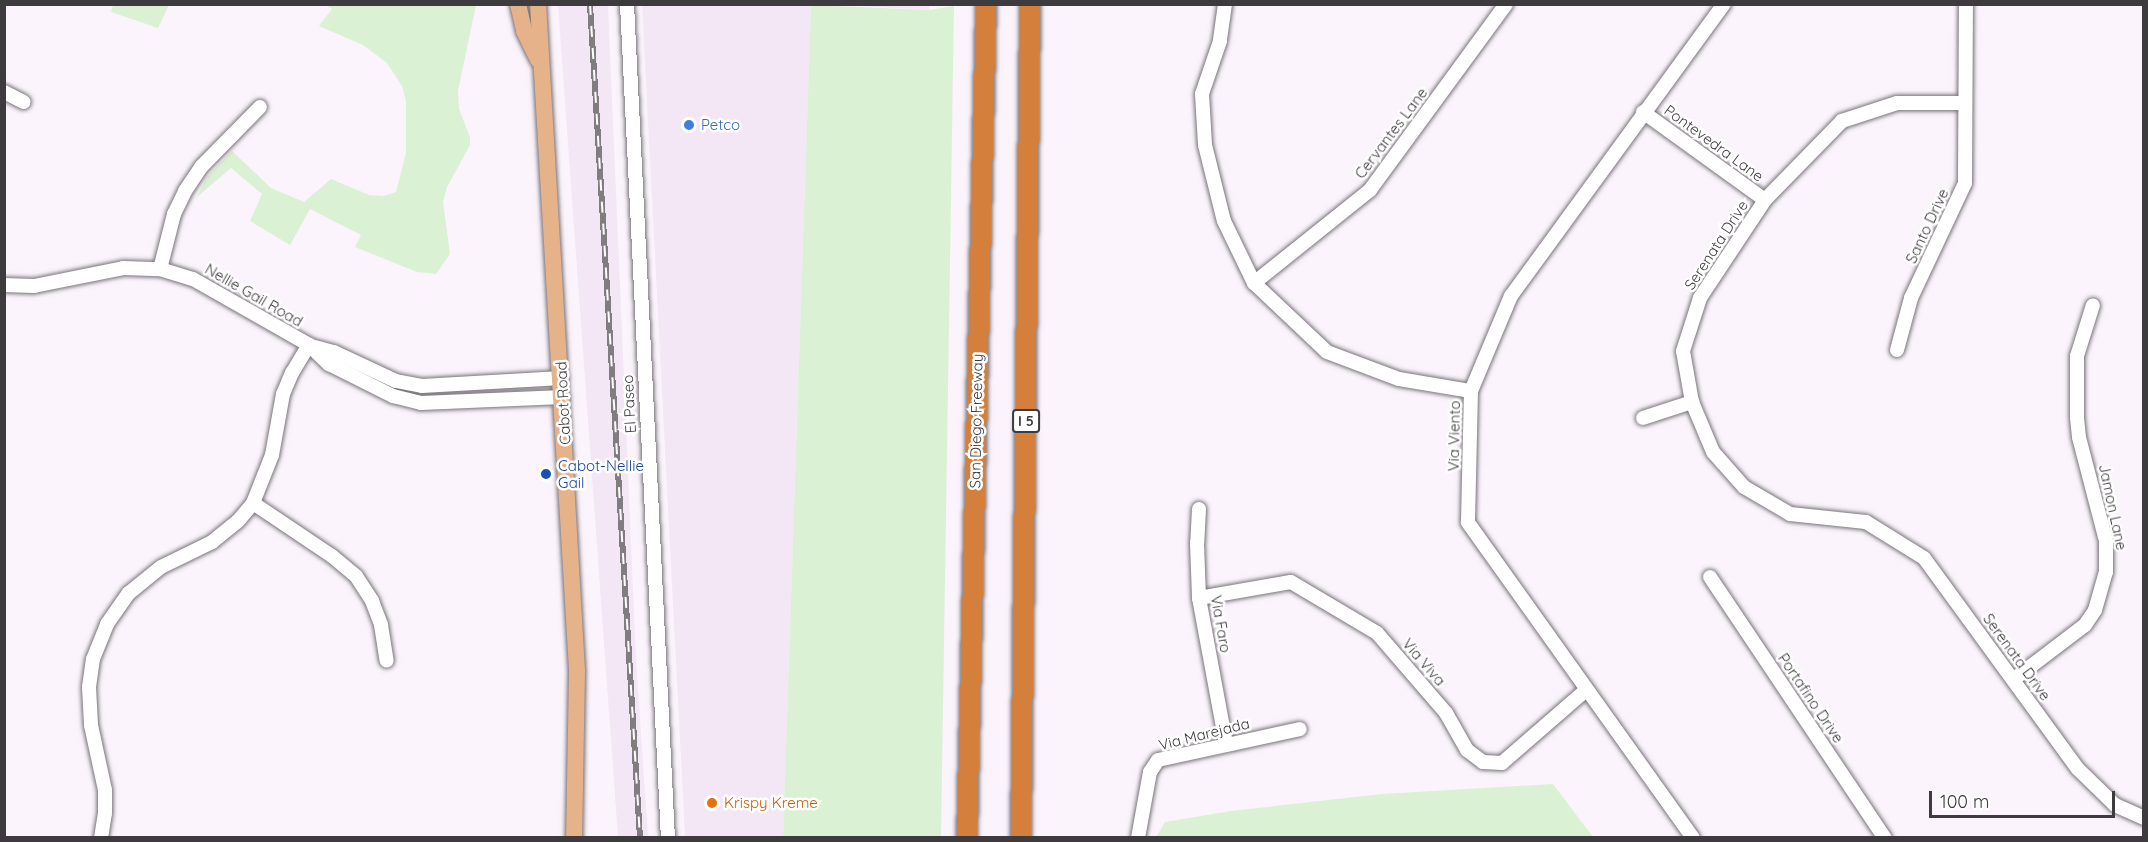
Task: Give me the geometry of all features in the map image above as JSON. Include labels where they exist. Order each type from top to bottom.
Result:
[{"type":"highway","name":"San Diego Freeway","points":[[967,837],[986,4]]},
{"type":"highway","name":"I 5","points":[[1021,837],[1030,4]]},
{"type":"main road","points":[[518,4],[524,32],[541,67]]},
{"type":"main road","name":"Cabot Road","points":[[538,4],[578,672],[574,837]]},
{"type":"street","name":"El Paseo","points":[[627,4],[668,837]]},
{"type":"street","points":[[1225,4],[1220,40],[1202,94],[1205,145],[1224,221],[1254,283],[1327,352],[1399,379],[1471,391]]},
{"type":"street","name":"Cervantes Lane","points":[[1254,283],[1370,190],[1506,4]]},
{"type":"street","name":"Via Viento","points":[[1693,837],[1468,522],[1471,391],[1511,296],[1724,4]]},
{"type":"street","name":"Santo Drive","points":[[1897,350],[1911,298],[1965,183],[1966,4]]},
{"type":"street","points":[[4,92],[24,102]]},
{"type":"street","name":"Serenata Drive","points":[[1964,103],[1897,103],[1842,121],[1765,200],[1700,298],[1683,351],[1692,402],[1713,452],[1744,487],[1790,514],[1866,522],[1924,558],[2078,769],[2115,805],[2144,819]]},
{"type":"street","points":[[160,269],[174,214],[185,191],[201,167],[260,107]]},
{"type":"street","name":"Pontevedra Lane","points":[[1643,112],[1765,200]]},
{"type":"street","name":"Nellie Gail Road","points":[[4,285],[34,286],[123,268],[160,269],[193,279],[309,345],[329,364],[366,384],[421,404],[563,397]]},
{"type":"street","name":"Jamon Lane","points":[[2014,679],[2085,625],[2095,610],[2106,572],[2106,541],[2079,437],[2077,417],[2077,356],[2093,305]]},
{"type":"street","points":[[101,837],[105,813],[105,790],[91,725],[88,687],[93,659],[107,624],[129,593],[161,567],[212,542],[238,521],[253,503],[272,455],[284,394],[292,373],[309,345]]},
{"type":"street","name":"Nellie Gail Road","points":[[309,345],[334,352],[386,377],[422,386],[562,378]]},
{"type":"street","points":[[1643,418],[1692,402]]},
{"type":"street","points":[[253,503],[332,556],[356,576],[372,601],[381,625],[387,661]]},
{"type":"street","name":"Via Faro","points":[[1199,509],[1197,543],[1199,598],[1226,744]]},
{"type":"street","name":"Portafino Drive","points":[[1710,577],[1885,837]]},
{"type":"street","name":"Via Viva","points":[[1199,598],[1291,582],[1377,633],[1446,713],[1467,750],[1483,762],[1502,763],[1586,690]]},
{"type":"street","name":"Via Marejada","points":[[1138,837],[1150,772],[1158,759],[1300,729]]},
{"type":"shaded area","points":[[929,4],[929,10],[841,5]]},
{"type":"shaded area","points":[[558,5],[608,5],[636,660],[648,837],[618,837]]},
{"type":"shaded area","points":[[642,5],[811,5],[783,837],[685,837]]},
{"type":"green space","points":[[113,4],[169,5],[158,28],[111,12]]},
{"type":"green space","points":[[325,5],[476,5],[458,91],[459,109],[470,137],[470,145],[447,187],[443,202],[450,254],[436,274],[417,272],[355,247],[361,235],[310,209],[290,245],[250,221],[262,194],[231,168],[197,197],[207,177],[232,151],[271,188],[304,202],[331,179],[369,195],[384,196],[396,192],[406,153],[406,101],[402,86],[387,63],[363,45],[319,26],[332,9]]},
{"type":"green space","points":[[811,5],[929,10],[954,6],[941,837],[783,837]]},
{"type":"green space","points":[[1553,784],[1593,837],[1156,837],[1165,822],[1231,811],[1382,794]]},
{"type":"railway","points":[[590,4],[640,838]]},
{"type":"place","name":"Petco","points":[[689,125]]},
{"type":"place","name":"Cabot-Nellie Gail","points":[[546,474]]},
{"type":"place","name":"Krispy Kreme","points":[[712,803]]}]
